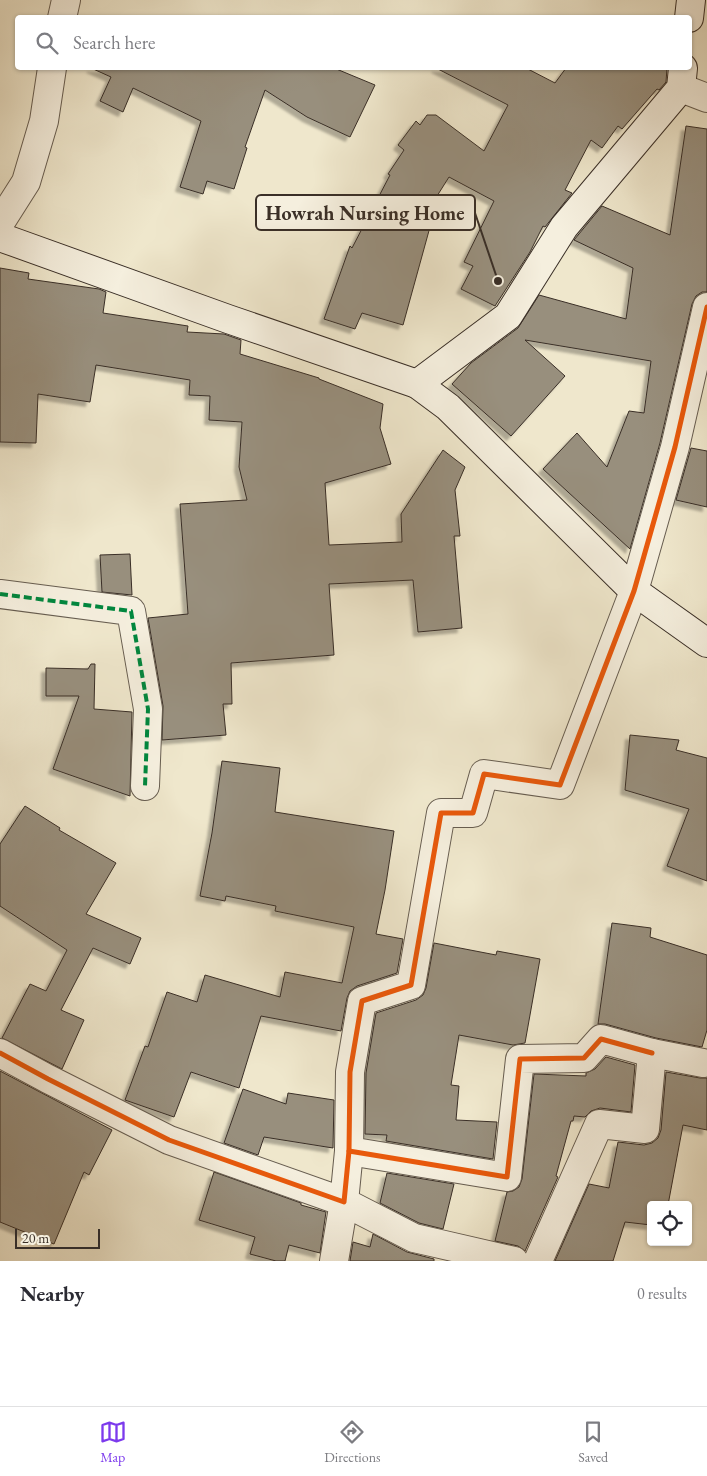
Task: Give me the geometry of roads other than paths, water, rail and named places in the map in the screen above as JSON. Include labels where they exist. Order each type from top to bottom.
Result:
[{"type":"street","points":[[63,15],[66,0]]},
{"type":"street","points":[[689,15],[691,0]]},
{"type":"street","points":[[0,223],[26,182],[44,120],[52,70]]},
{"type":"street","points":[[417,384],[508,316],[564,227],[682,78],[707,98]]},
{"type":"street","points":[[0,237],[228,319],[417,384],[448,407],[634,591],[707,644]]},
{"type":"street","points":[[334,1261],[344,1202],[349,1151],[350,1072],[362,1001],[411,985],[441,812],[473,813],[484,774],[560,785],[634,591],[675,447],[707,307]]},
{"type":"street","points":[[0,594],[132,611],[148,709],[144,786]]},
{"type":"street","points":[[349,1151],[506,1178],[520,1059],[584,1058],[601,1039],[652,1053],[706,1059]]},
{"type":"street","points":[[0,1053],[169,1140],[344,1202],[414,1238],[514,1261]]},
{"type":"street","points":[[538,1261],[599,1124],[645,1129],[652,1053]]},
{"type":"place","name":"Howrah Nursing Home","points":[[498,281]]}]
